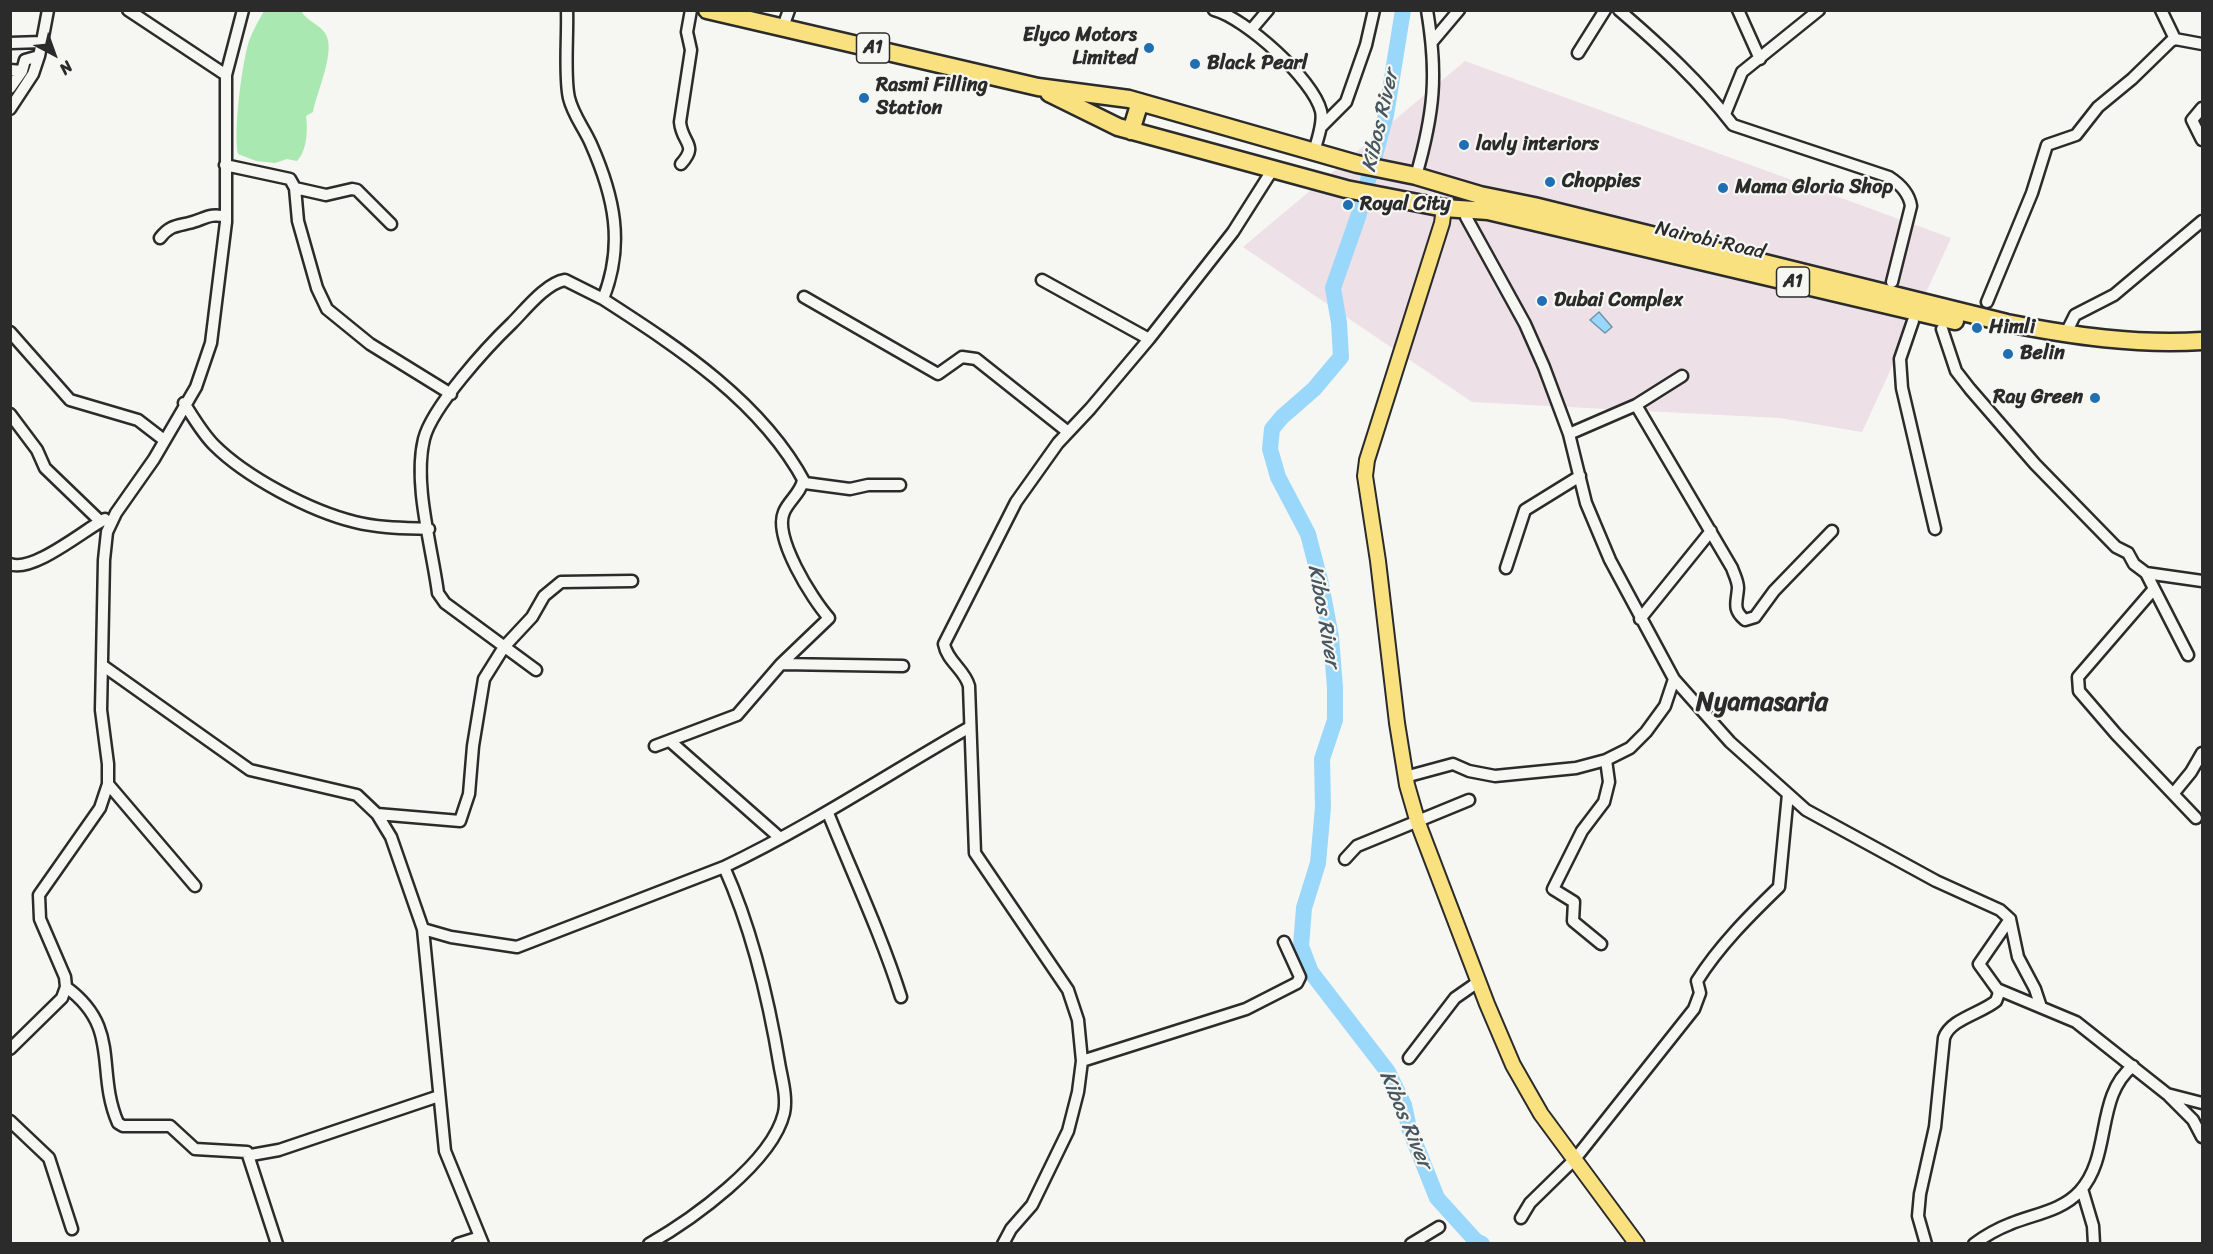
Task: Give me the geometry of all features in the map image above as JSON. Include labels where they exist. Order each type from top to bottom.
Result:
[{"type":"highway","name":"A1","points":[[707,10],[1038,87],[1140,102],[1314,152]]},
{"type":"highway","name":"A1","points":[[1038,87],[1118,127],[1273,169]]},
{"type":"highway","points":[[1131,131],[1140,102]]},
{"type":"highway","name":"Nairobi Road","points":[[1314,152],[1357,164],[1416,176],[1480,195],[2065,335],[2119,341],[2202,341]]},
{"type":"highway","name":"Nairobi Road","points":[[1273,169],[1346,189],[1386,197],[1444,208],[1507,215],[1961,322],[2100,346],[2202,347]]},
{"type":"main road","points":[[1444,208],[1442,223],[1367,460],[1365,476],[1405,777],[1418,822],[1478,982],[1522,1082],[1541,1114],[1637,1244]]},
{"type":"street","points":[[10,109],[33,74],[48,10]]},
{"type":"street","points":[[128,10],[226,75]]},
{"type":"street","points":[[10,1049],[62,998],[66,987],[65,977],[40,919],[39,895],[100,808],[108,784],[101,710],[104,560],[107,532],[116,513],[164,440],[183,403],[196,387],[211,344],[226,216],[226,75],[243,10]]},
{"type":"street","points":[[567,10],[568,95],[575,116],[598,161],[612,209],[617,249],[603,299]]},
{"type":"street","points":[[681,164],[691,154],[691,148],[681,130],[680,122],[691,50],[687,32],[690,10]]},
{"type":"street","points":[[783,27],[789,10]]},
{"type":"street","points":[[1214,10],[1251,30],[1275,50],[1318,101],[1322,114],[1314,152]]},
{"type":"street","points":[[1251,30],[1268,10]]},
{"type":"street","points":[[1320,128],[1346,102],[1366,45],[1374,10]]},
{"type":"street","points":[[1416,176],[1434,96],[1432,42],[1427,10]]},
{"type":"street","points":[[1432,42],[1459,10]]},
{"type":"street","points":[[1578,53],[1605,10]]},
{"type":"street","points":[[1619,10],[1686,70],[1733,125],[1742,130],[1889,177],[1898,183],[1910,198],[1911,206],[1892,282]]},
{"type":"street","points":[[1738,10],[1760,59]]},
{"type":"street","points":[[1725,114],[1742,72],[1819,10]]},
{"type":"street","points":[[2161,10],[2175,39]]},
{"type":"street","points":[[1987,302],[2032,193],[2047,145],[2076,135],[2110,96],[2175,39],[2202,44]]},
{"type":"street","points":[[10,43],[42,42]]},
{"type":"street","points":[[10,88],[16,70],[25,60],[39,56]]},
{"type":"street","points":[[2202,108],[2192,120],[2202,140]]},
{"type":"street","points":[[225,165],[290,178],[295,188],[298,221],[317,288],[327,309],[370,344],[451,394]]},
{"type":"street","points":[[1003,1244],[1011,1229],[1032,1205],[1068,1131],[1078,1092],[1082,1061],[1078,1020],[1068,990],[975,853],[968,680],[944,648],[945,641],[1016,502],[1068,432],[1149,339],[1233,232],[1273,169]]},
{"type":"street","points":[[295,188],[326,195],[357,190],[391,224]]},
{"type":"street","points":[[160,237],[166,230],[178,224],[190,223],[209,215],[226,216]]},
{"type":"street","points":[[1466,218],[1525,324],[1569,434],[1586,502],[1606,550],[1640,619],[1674,680],[1730,742],[1806,810],[1833,826],[1873,844],[1936,881],[2000,910],[2010,919],[2018,957],[2035,989],[2041,1007]]},
{"type":"street","points":[[2065,335],[2075,315],[2114,295],[2202,221]]},
{"type":"street","points":[[1042,280],[1149,339]]},
{"type":"street","points":[[536,670],[441,599],[423,494],[424,437],[451,394],[491,343],[559,281],[577,284],[603,299],[662,337],[723,385],[760,422],[805,483],[850,489],[868,485],[900,485]]},
{"type":"street","points":[[804,297],[938,374],[962,357],[976,358],[1068,432]]},
{"type":"street","points":[[1913,321],[1899,359],[1902,388],[1935,529]]},
{"type":"street","points":[[1942,329],[1956,371],[1970,389],[2035,464],[2116,547],[2128,553],[2134,564],[2146,573],[2202,580]]},
{"type":"street","points":[[10,332],[70,400],[138,420],[164,440]]},
{"type":"street","points":[[1569,434],[1636,405],[1682,376]]},
{"type":"street","points":[[183,403],[196,424],[222,451],[247,472],[304,502],[353,522],[391,528],[429,529]]},
{"type":"street","points":[[1636,405],[1732,568],[1738,585],[1735,605],[1737,613],[1745,620],[1755,617],[1774,591],[1832,531]]},
{"type":"street","points":[[10,414],[37,450],[45,468],[100,521]]},
{"type":"street","points":[[1506,568],[1525,510],[1580,476]]},
{"type":"street","points":[[655,746],[671,742],[738,715],[781,664],[829,618],[807,591],[781,526],[784,512],[802,487],[803,480]]},
{"type":"street","points":[[10,564],[24,566],[72,541],[100,521],[116,513]]},
{"type":"street","points":[[1640,619],[1711,531]]},
{"type":"street","points":[[2146,573],[2188,655]]},
{"type":"street","points":[[377,814],[460,821],[469,794],[473,746],[484,679],[504,647],[532,617],[544,596],[561,582],[632,581]]},
{"type":"street","points":[[2153,590],[2078,677],[2079,691],[2116,734],[2196,818]]},
{"type":"street","points":[[781,664],[903,666]]},
{"type":"street","points":[[102,665],[250,770],[357,795],[377,814],[391,837],[423,928],[445,1151],[482,1240],[458,1244]]},
{"type":"street","points":[[1405,777],[1452,764],[1469,771],[1496,776],[1575,768],[1606,760],[1630,748],[1646,732],[1665,706],[1674,680]]},
{"type":"street","points":[[423,928],[451,937],[517,947],[724,867],[828,813],[873,782],[970,727]]},
{"type":"street","points":[[671,742],[780,838]]},
{"type":"street","points":[[2173,794],[2191,772],[2202,753]]},
{"type":"street","points":[[1601,944],[1573,921],[1574,902],[1553,888],[1582,831],[1604,802],[1609,782],[1606,760]]},
{"type":"street","points":[[108,784],[195,886]]},
{"type":"street","points":[[1521,1218],[1530,1203],[1575,1159],[1694,1009],[1700,993],[1697,981],[1704,971],[1744,921],[1779,888],[1788,794]]},
{"type":"street","points":[[1345,859],[1357,846],[1469,800]]},
{"type":"street","points":[[828,813],[882,938],[901,997]]},
{"type":"street","points":[[649,1244],[711,1204],[741,1177],[776,1133],[784,1114],[785,1097],[774,1030],[746,930],[724,867]]},
{"type":"street","points":[[2010,919],[1979,961],[1986,976],[1997,988],[2076,1022],[2167,1094],[2193,1120],[2202,1137]]},
{"type":"street","points":[[1082,1061],[1246,1009],[1297,983],[1300,977],[1284,942]]},
{"type":"street","points":[[1409,1058],[1455,998],[1478,982]]},
{"type":"street","points":[[66,987],[83,1000],[98,1022],[117,1120],[121,1125],[170,1126],[195,1149],[248,1152],[277,1244]]},
{"type":"street","points":[[1926,1244],[1918,1216],[1920,1194],[1935,1127],[1944,1038],[1946,1033],[1958,1023],[1996,1001],[1999,993],[1997,988]]},
{"type":"street","points":[[1974,1244],[2012,1223],[2054,1209],[2071,1200],[2082,1189],[2103,1138],[2108,1109],[2117,1083],[2133,1066]]},
{"type":"street","points":[[2167,1094],[2202,1103]]},
{"type":"street","points":[[250,1155],[279,1150],[440,1096]]},
{"type":"street","points":[[10,1121],[49,1158],[72,1229]]},
{"type":"street","points":[[2082,1189],[2093,1226],[2094,1244]]},
{"type":"street","points":[[1411,1244],[1439,1227]]},
{"type":"shaded area","points":[[1465,61],[1951,238],[1862,432],[1780,418],[1472,402],[1243,247]]},
{"type":"green space","points":[[264,11],[301,11],[325,33],[328,40],[329,50],[325,72],[313,112],[306,116],[306,140],[303,152],[297,161],[287,159],[275,163],[256,161],[238,154],[237,114],[244,65],[249,41]]},
{"type":"water","points":[[1599,312],[1612,327],[1605,333],[1590,320]]},
{"type":"waterway","name":"Kibos River","points":[[1403,10],[1386,115],[1358,217],[1333,288],[1339,323],[1341,357],[1314,389],[1272,429],[1270,449],[1278,477],[1308,534],[1321,584],[1331,637],[1335,688],[1335,720],[1322,759],[1323,807],[1318,863],[1304,908],[1301,946],[1311,972],[1388,1072],[1404,1105],[1409,1128],[1437,1198],[1476,1241],[1482,1244]]},
{"type":"place","name":"Elyco Motors Limited","points":[[1149,48]]},
{"type":"place","name":"Black Pearl","points":[[1195,64]]},
{"type":"place","name":"Rasmi Filling Station","points":[[864,98]]},
{"type":"place","name":"lavly interiors","points":[[1464,145]]},
{"type":"place","name":"Choppies","points":[[1550,182]]},
{"type":"place","name":"Mama Gloria Shop","points":[[1723,188]]},
{"type":"place","name":"Royal City","points":[[1348,205]]},
{"type":"place","name":"Dubai Complex","points":[[1542,301]]},
{"type":"place","name":"Himli","points":[[1977,328]]},
{"type":"place","name":"Belin","points":[[2008,354]]},
{"type":"place","name":"Ray Green","points":[[2095,398]]},
{"type":"district","name":"Nyamasaria","points":[[1762,703]]}]
